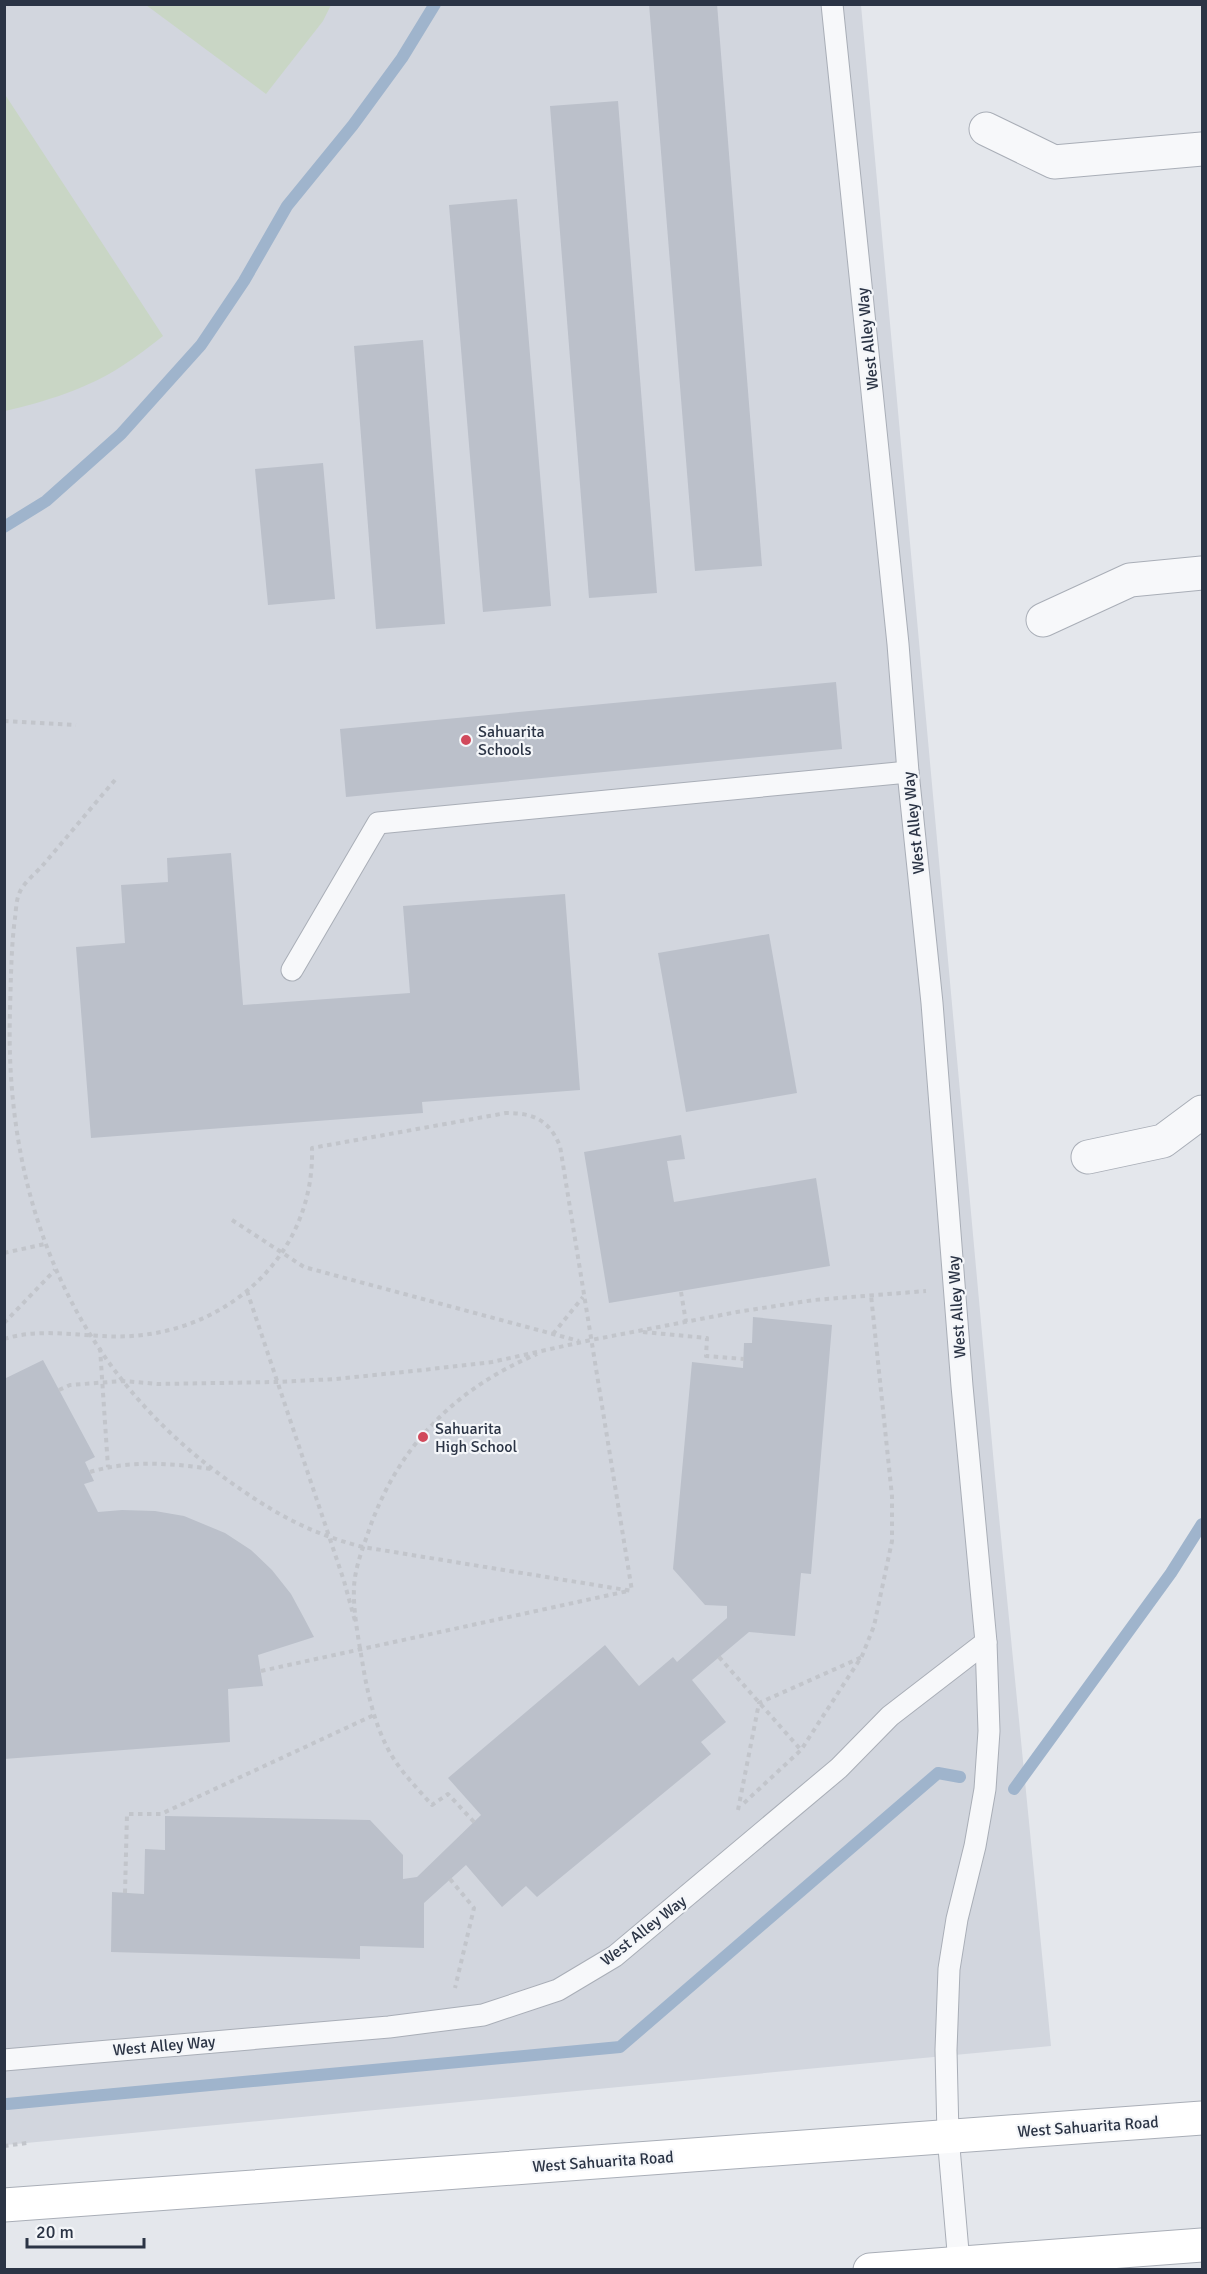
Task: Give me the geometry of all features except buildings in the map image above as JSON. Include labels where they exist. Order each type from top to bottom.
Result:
[{"type":"main road","name":"West Sahuarita Road","points":[[4,2205],[1203,2118]]},
{"type":"main road","points":[[870,2270],[1203,2245]]},
{"type":"street","points":[[986,129],[1054,162],[1203,149]]},
{"type":"street","points":[[1043,620],[1130,580],[1203,573]]},
{"type":"street","points":[[1088,1157],[1163,1141],[1203,1112]]},
{"type":"lane","name":"West Alley Way","points":[[832,4],[898,644],[908,772],[932,1003],[954,1289],[986,1642],[989,1731],[985,1789],[975,1846],[957,1919],[949,1969],[946,2050],[948,2136],[959,2263]]},
{"type":"lane","points":[[292,970],[378,823],[908,772]]},
{"type":"lane","name":"West Alley Way","points":[[4,2060],[389,2027],[483,2015],[558,1990],[615,1956],[839,1768],[890,1716],[986,1642]]},
{"type":"path","points":[[4,721],[76,725]]},
{"type":"path","points":[[115,780],[19,893],[13,936],[10,1027],[13,1087],[26,1175],[35,1218],[55,1270],[90,1334],[123,1381],[160,1424],[182,1445],[266,1507],[294,1523],[328,1539],[363,1547],[632,1591]]},
{"type":"path","points":[[4,1086],[13,1087]]},
{"type":"path","points":[[4,1339],[46,1334],[130,1336],[158,1333],[211,1315],[247,1291],[267,1273],[281,1254],[299,1222],[307,1198],[313,1167],[312,1148],[506,1113],[520,1113],[537,1118],[553,1130],[560,1146],[632,1591]]},
{"type":"path","points":[[232,1220],[304,1267],[581,1342]]},
{"type":"path","points":[[4,1253],[45,1244]]},
{"type":"path","points":[[4,1323],[55,1270]]},
{"type":"path","points":[[59,1390],[70,1385],[123,1381],[158,1384],[336,1379],[492,1362],[636,1331],[814,1300],[954,1289]]},
{"type":"path","points":[[247,1291],[352,1606],[371,1706],[389,1752],[432,1805],[448,1794],[474,1822]]},
{"type":"path","points":[[681,1292],[686,1322]]},
{"type":"path","points":[[729,1818],[801,1750],[862,1656],[874,1626],[892,1541],[892,1496],[871,1295]]},
{"type":"path","points":[[554,1334],[584,1297]]},
{"type":"path","points":[[636,1331],[707,1338],[706,1356],[744,1359]]},
{"type":"path","points":[[100,1348],[108,1467]]},
{"type":"path","points":[[360,1649],[354,1588],[359,1557],[377,1506],[409,1450],[436,1418],[477,1386],[512,1364],[549,1349]]},
{"type":"path","points":[[90,1472],[108,1467],[178,1464],[214,1470]]},
{"type":"path","points":[[261,1671],[632,1591]]},
{"type":"path","points":[[759,1703],[862,1656]]},
{"type":"path","points":[[719,1657],[801,1750]]},
{"type":"path","points":[[738,1810],[759,1703]]},
{"type":"path","points":[[125,1893],[127,1814],[161,1814],[374,1715]]},
{"type":"path","points":[[450,1879],[474,1908],[454,1991],[463,1989]]},
{"type":"path","points":[[4,2146],[27,2143]]},
{"type":"shaded area","name":"Sahuarita Schools","points":[[5,5],[861,5],[995,1476],[1051,2046],[5,2145]]},
{"type":"green space","points":[[146,5],[331,5],[323,21],[266,94]]},
{"type":"green space","points":[[4,93],[163,336],[127,363],[80,388],[5,411]]},
{"type":"waterway","points":[[4,527],[46,501],[121,434],[201,345],[244,281],[287,206],[353,125],[402,58],[435,4]]},
{"type":"waterway","points":[[1014,1789],[1171,1573],[1202,1524]]},
{"type":"waterway","points":[[7,2104],[620,2047],[938,1773],[960,1777]]},
{"type":"place","name":"Sahuarita Schools","points":[[466,740]]},
{"type":"place","name":"Sahuarita High School","points":[[423,1437]]}]
